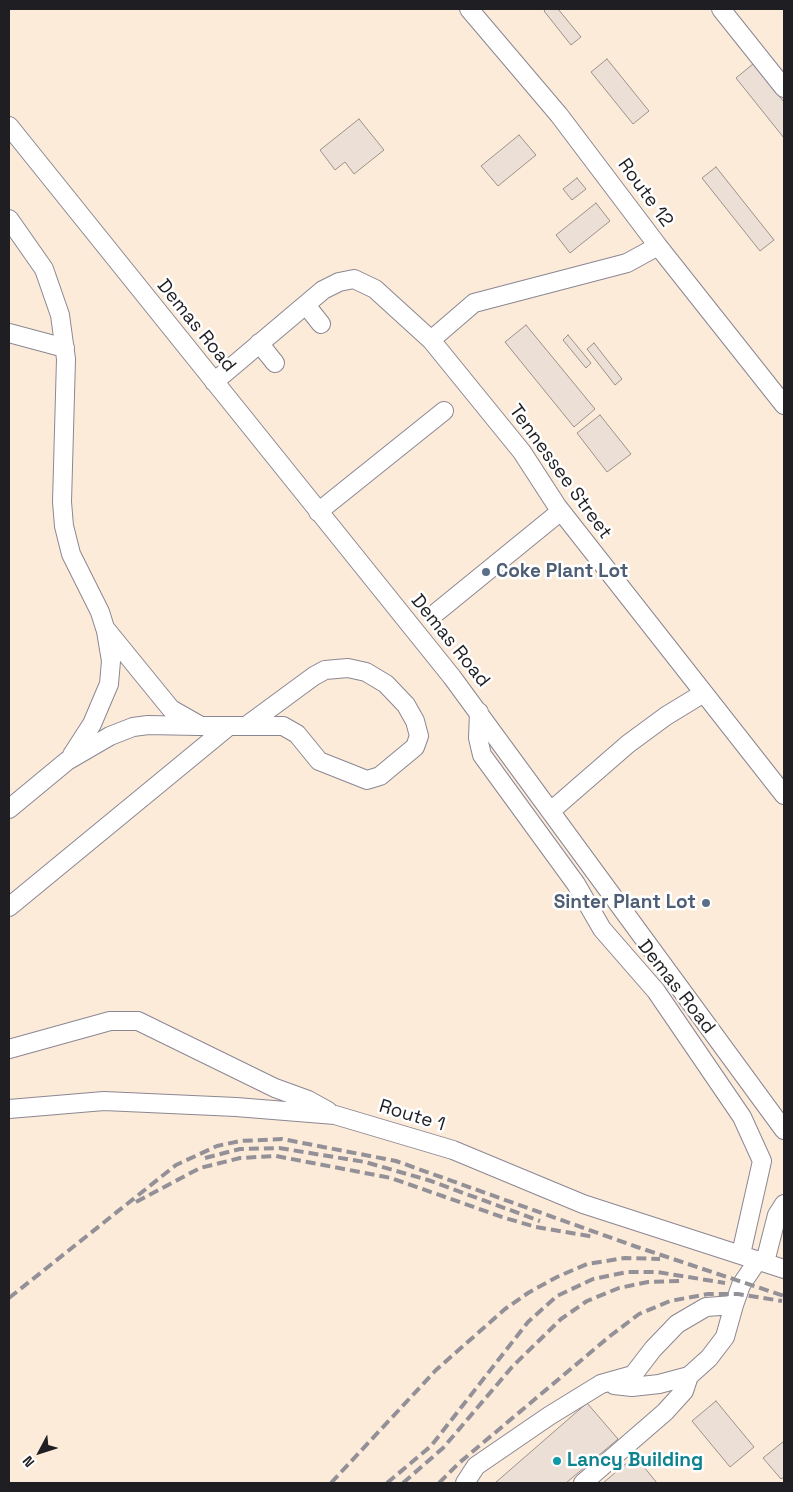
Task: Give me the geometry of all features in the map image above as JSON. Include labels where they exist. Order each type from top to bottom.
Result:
[{"type":"street","name":"Route 12","points":[[469,9],[559,115],[658,246],[784,404]]},
{"type":"street","points":[[721,9],[784,88]]},
{"type":"street","name":"Demas Road","points":[[9,126],[479,712],[478,738],[482,755],[576,884],[602,929],[656,991],[742,1118],[762,1161],[740,1254]]},
{"type":"street","points":[[9,219],[32,250],[47,276],[60,315],[65,348],[62,502],[64,526],[71,554],[97,605],[105,628],[111,661],[109,684],[92,724],[67,761]]},
{"type":"street","points":[[431,340],[474,303],[628,263],[658,246]]},
{"type":"street","name":"Tennessee Street","points":[[214,382],[323,290],[339,282],[354,279],[375,289],[431,340],[531,463],[561,511],[702,694],[784,796]]},
{"type":"street","points":[[306,304],[321,324]]},
{"type":"street","points":[[9,333],[65,348]]},
{"type":"street","points":[[259,343],[275,363]]},
{"type":"street","points":[[318,512],[444,411]]},
{"type":"street","points":[[437,612],[561,511]]},
{"type":"street","points":[[105,628],[171,709],[200,726]]},
{"type":"street","points":[[9,809],[67,761],[110,736],[133,727],[200,726],[238,726],[283,726],[290,729],[320,761],[367,780],[380,776],[414,747],[419,736],[415,721],[406,705],[386,684],[366,672],[348,668],[325,670],[238,726],[9,907]]},
{"type":"street","points":[[552,810],[628,744],[666,716],[702,694]]},
{"type":"street","points":[[479,712],[784,1130]]},
{"type":"street","points":[[9,1049],[110,1021],[138,1021],[275,1088],[308,1100],[335,1114]]},
{"type":"street","name":"Route 1","points":[[9,1108],[104,1102],[236,1107],[335,1114],[453,1150],[584,1204],[784,1269]]},
{"type":"street","points":[[583,1483],[665,1412],[684,1391],[690,1376],[710,1358],[725,1337],[740,1285],[761,1261],[777,1215],[784,1204]]},
{"type":"street","points":[[465,1483],[476,1466],[549,1416],[601,1384],[633,1375],[653,1349],[677,1324],[706,1307],[734,1306]]},
{"type":"street","points":[[601,1384],[632,1387],[659,1384],[690,1376]]},
{"type":"shaded area","points":[[9,9],[784,9],[784,1483],[9,1483]]},
{"type":"building","points":[[546,9],[558,9],[581,37],[571,45],[544,11]]},
{"type":"building","points":[[607,59],[649,111],[633,124],[591,72]]},
{"type":"building","points":[[753,64],[784,102],[784,138],[736,78]]},
{"type":"building","points":[[359,119],[384,150],[354,174],[345,162],[335,170],[320,150]]},
{"type":"building","points":[[519,135],[536,155],[498,186],[481,166]]},
{"type":"building","points":[[716,167],[774,240],[760,251],[702,178]]},
{"type":"building","points":[[577,178],[586,189],[572,200],[563,189]]},
{"type":"building","points":[[596,203],[610,221],[570,253],[556,235]]},
{"type":"building","points":[[526,325],[595,409],[574,427],[505,342]]},
{"type":"building","points":[[568,335],[591,363],[586,368],[563,340]]},
{"type":"building","points":[[594,343],[622,379],[615,385],[587,349]]},
{"type":"building","points":[[600,415],[631,454],[607,472],[577,433]]},
{"type":"building","points":[[716,1401],[754,1447],[730,1467],[692,1421]]},
{"type":"building","name":"Lancy Building","points":[[587,1403],[618,1439],[566,1483],[495,1483]]},
{"type":"building","points":[[784,1441],[784,1477],[781,1479],[763,1458]]},
{"type":"building","points":[[635,1456],[657,1483],[603,1483]]},
{"type":"railway","points":[[9,1298],[176,1165],[217,1146],[240,1141],[282,1139],[396,1161],[637,1247],[784,1296]]},
{"type":"railway","points":[[205,1158],[240,1149],[279,1148],[365,1162],[428,1180],[540,1221]]},
{"type":"railway","points":[[136,1202],[200,1168],[240,1158],[276,1156],[391,1178],[536,1227],[595,1237]]},
{"type":"railway","points":[[331,1483],[436,1370],[505,1309],[528,1293],[557,1277],[587,1264],[625,1258],[660,1259]]},
{"type":"railway","points":[[387,1483],[431,1446],[528,1322],[557,1296],[593,1279],[627,1272],[657,1272],[725,1283]]},
{"type":"railway","points":[[403,1483],[443,1448],[512,1367],[561,1319],[587,1301],[619,1288],[648,1282],[681,1281]]},
{"type":"railway","points":[[439,1483],[459,1463],[610,1336],[639,1314],[670,1301],[708,1294],[738,1294],[782,1301]]},
{"type":"place","name":"Coke Plant Lot","points":[[486,572]]},
{"type":"place","name":"Sinter Plant Lot","points":[[706,903]]},
{"type":"place","name":"Lancy Building","points":[[557,1461]]}]
